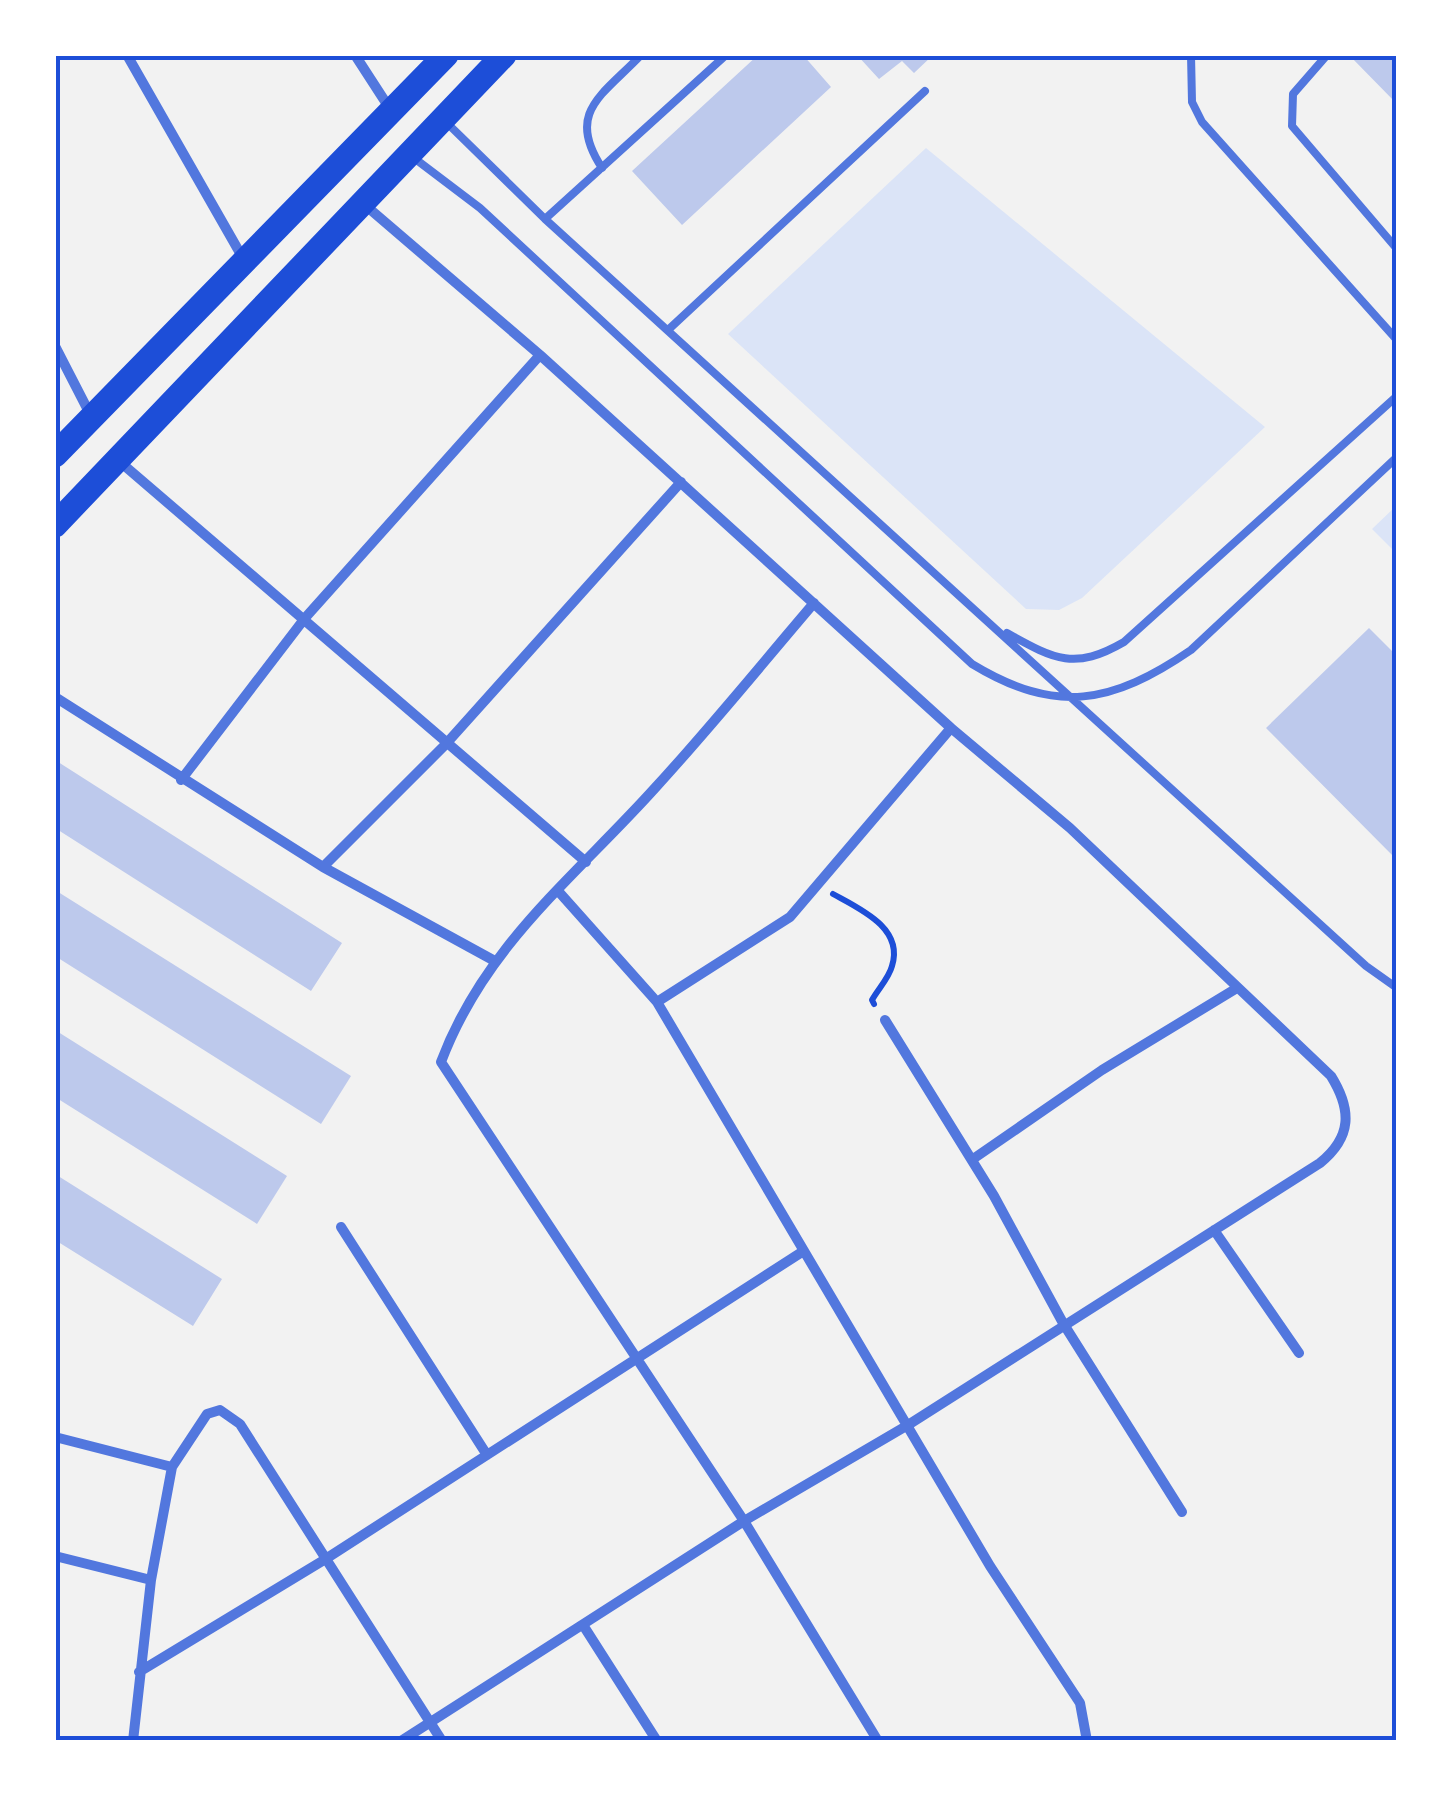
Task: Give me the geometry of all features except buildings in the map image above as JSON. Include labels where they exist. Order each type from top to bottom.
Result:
[{"type":"main road","points":[[55,455],[446,55]]},
{"type":"main road","points":[[55,526],[504,55]]},
{"type":"street","points":[[126,55],[244,261]]},
{"type":"street","points":[[355,55],[392,111]]},
{"type":"street","points":[[364,204],[540,355],[951,728],[1070,828],[1331,1076],[1348,1121],[1337,1149],[1320,1162],[908,1426],[744,1521],[402,1741]]},
{"type":"street","points":[[55,346],[92,417]]},
{"type":"street","points":[[181,780],[306,618],[540,355]]},
{"type":"street","points":[[118,460],[306,618],[446,746],[586,862]]},
{"type":"street","points":[[323,868],[446,746],[680,482]]},
{"type":"street","points":[[814,603],[656,787],[493,960],[453,1030],[441,1062],[744,1521],[878,1741]]},
{"type":"street","points":[[55,697],[323,868],[493,960]]},
{"type":"street","points":[[657,1002],[790,917],[951,728]]},
{"type":"street","points":[[560,892],[657,1002],[990,1566],[1080,1703],[1086,1741]]},
{"type":"street","points":[[973,1159],[1102,1070],[1237,988]]},
{"type":"street","points":[[885,1020],[973,1159],[1062,1324],[1182,1512]]},
{"type":"street","points":[[340,1227],[488,1455]]},
{"type":"street","points":[[1214,1230],[1299,1352]]},
{"type":"street","points":[[139,1672],[324,1560],[802,1252]]},
{"type":"street","points":[[133,1741],[152,1580],[172,1468],[206,1414],[228,1412],[240,1424],[442,1741]]},
{"type":"street","points":[[55,1438],[172,1468]]},
{"type":"street","points":[[55,1556],[152,1580]]},
{"type":"street","points":[[583,1625],[657,1741]]},
{"type":"lane","points":[[602,168],[587,146],[584,125],[588,110],[641,55]]},
{"type":"lane","points":[[545,220],[726,55]]},
{"type":"lane","points":[[1190,55],[1192,102],[1202,122],[1397,340]]},
{"type":"lane","points":[[1326,55],[1293,94],[1292,126],[1397,249]]},
{"type":"lane","points":[[668,330],[924,91]]},
{"type":"lane","points":[[442,119],[545,220],[1366,966],[1397,988]]},
{"type":"lane","points":[[411,156],[480,208],[972,664],[1015,686],[1076,699],[1135,684],[1190,650],[1397,457]]},
{"type":"lane","points":[[996,626],[1063,659],[1094,660],[1124,642],[1397,396]]},
{"type":"path","points":[[819,886],[866,912],[889,934],[894,953],[891,971],[872,1000],[885,1020]]},
{"type":"shaded area","points":[[926,148],[1265,427],[1082,598],[1059,610],[1026,609],[728,334]]},
{"type":"shaded area","points":[[1397,505],[1397,554],[1372,529]]}]
